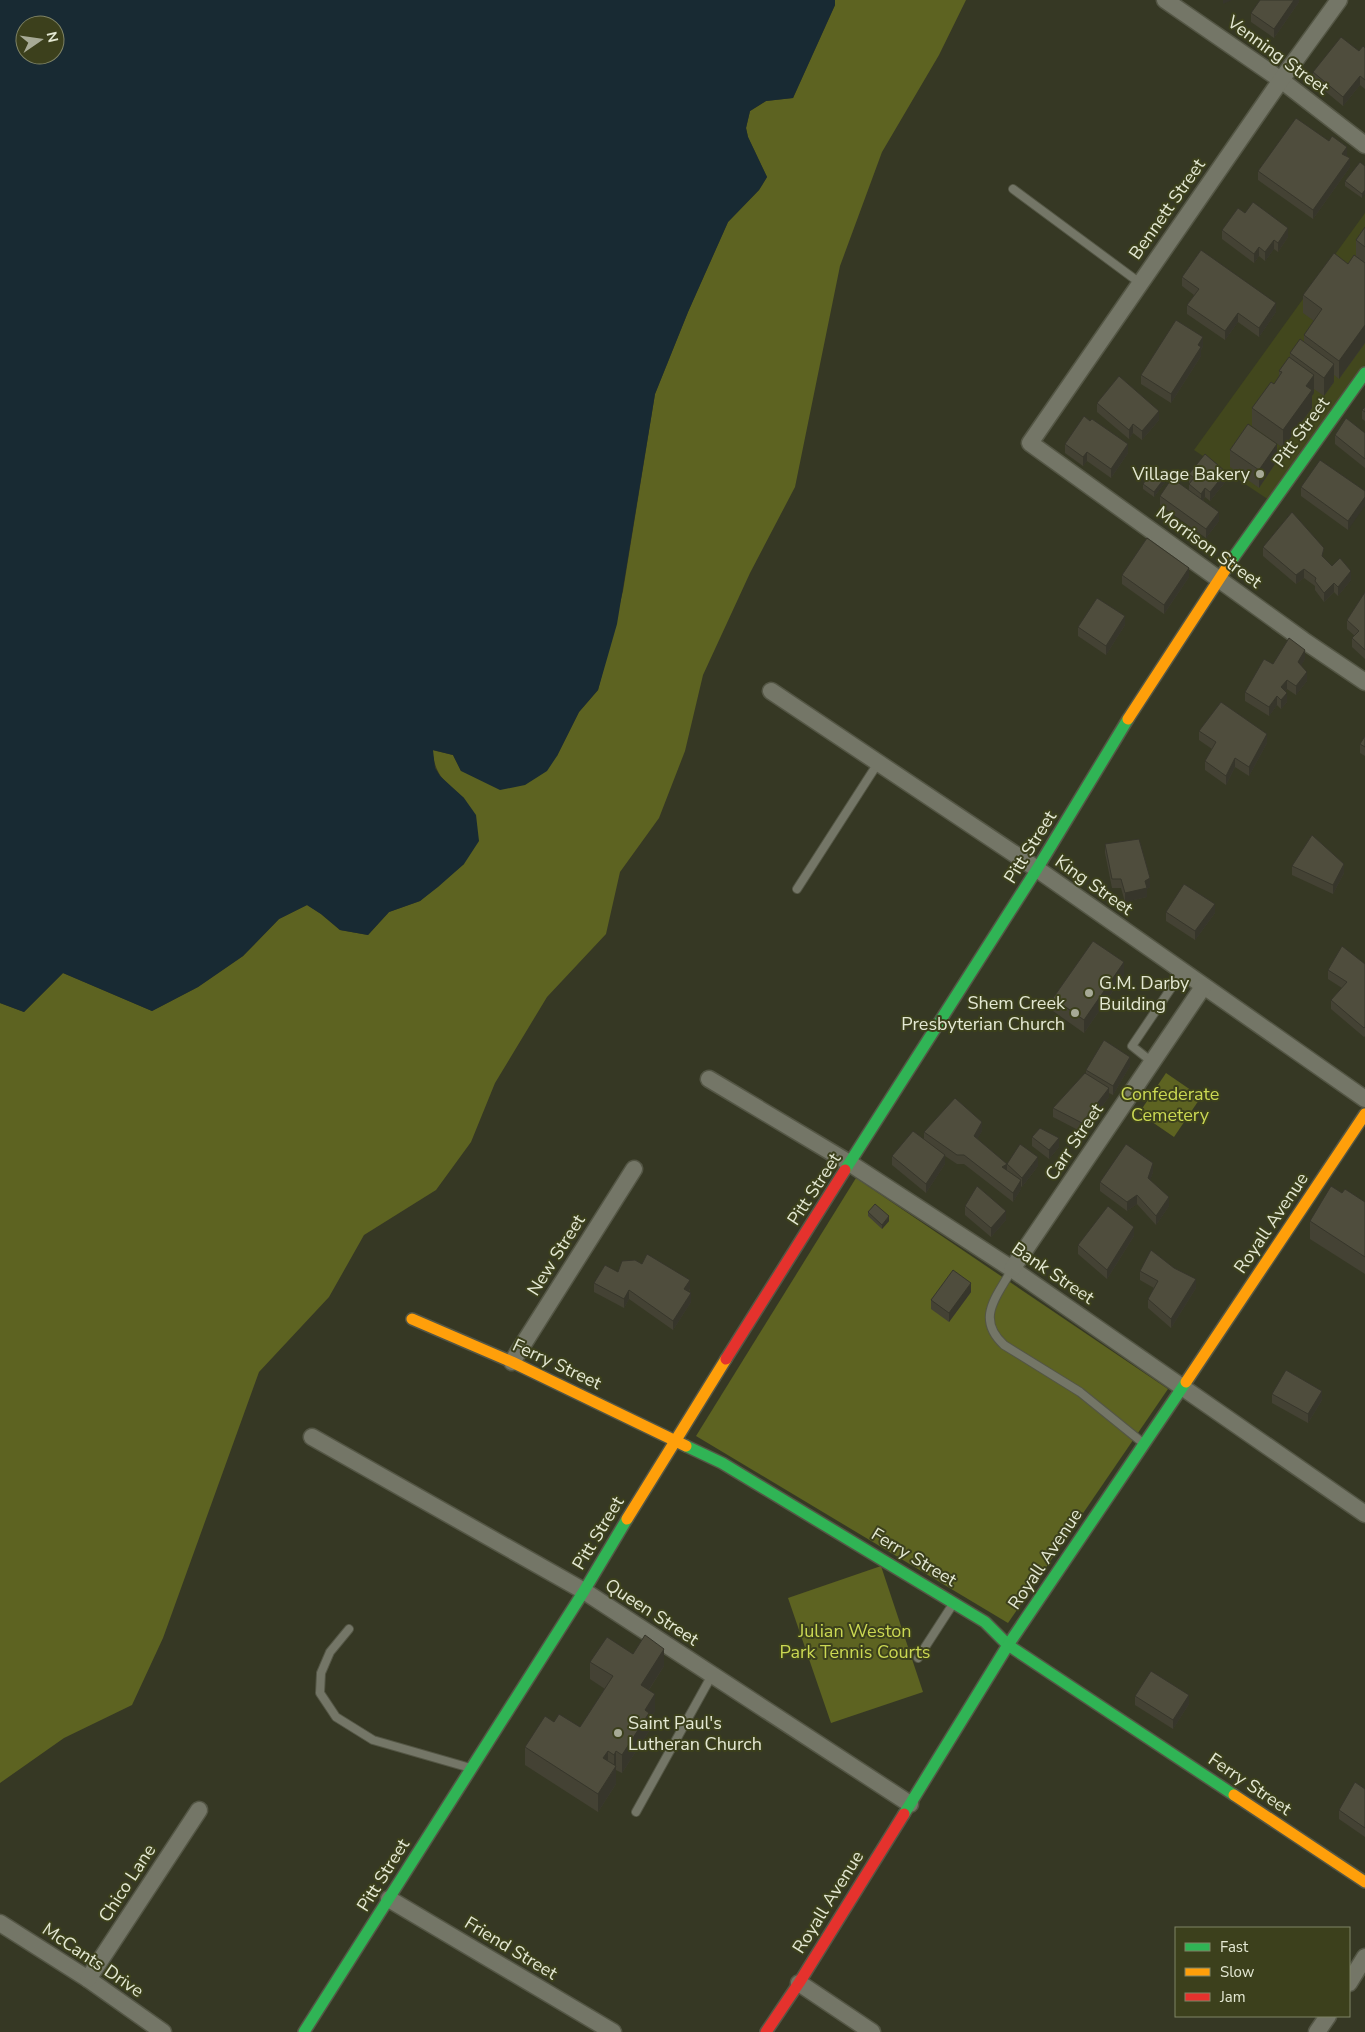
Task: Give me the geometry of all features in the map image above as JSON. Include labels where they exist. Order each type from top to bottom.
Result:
[{"type":"street","name":"Venning Street","points":[[1165,0],[1281,80],[1365,145]]},
{"type":"street","name":"Bennett Street","points":[[1030,443],[1281,80],[1339,0]]},
{"type":"street","name":"Pitt Street","points":[[304,2032],[584,1591],[674,1440],[1037,869],[1139,700],[1218,579],[1365,373]]},
{"type":"street","name":"Morrison Street","points":[[1030,443],[1218,579],[1365,682]]},
{"type":"street","name":"King Street","points":[[771,691],[1037,869],[1365,1099]]},
{"type":"street","name":"Carr Street","points":[[1012,1269],[1203,987]]},
{"type":"street","name":"Bank Street","points":[[709,1079],[851,1164],[1012,1269],[1365,1514]]},
{"type":"street","name":"Royall Avenue","points":[[766,2032],[799,1983],[1008,1645],[1365,1114]]},
{"type":"street","name":"New Street","points":[[512,1362],[634,1169]]},
{"type":"street","name":"Ferry Street","points":[[412,1319],[512,1362],[722,1463],[985,1622],[1008,1645],[1365,1882]]},
{"type":"street","name":"Queen Street","points":[[312,1437],[584,1591],[910,1804]]},
{"type":"street","name":"Chico Lane","points":[[88,1979],[199,1810]]},
{"type":"street","name":"Friend Street","points":[[389,1899],[613,2032]]},
{"type":"street","name":"McCants Drive","points":[[0,1923],[88,1979],[163,2032]]},
{"type":"street","points":[[1350,1981],[1365,1957]]},
{"type":"street","points":[[799,1983],[872,2032]]},
{"type":"street","points":[[1317,2032],[1327,2017]]},
{"type":"lane","points":[[1014,188],[1140,283]]},
{"type":"lane","points":[[797,889],[878,763]]},
{"type":"lane","points":[[1152,1062],[1132,1046],[1182,972]]},
{"type":"lane","points":[[1012,1269],[991,1306],[990,1327],[996,1338],[1004,1345],[1080,1392],[1144,1445]]},
{"type":"lane","points":[[918,1658],[954,1602]]},
{"type":"lane","points":[[349,1629],[330,1652],[321,1673],[320,1693],[336,1717],[373,1740],[470,1768]]},
{"type":"lane","points":[[636,1812],[712,1675]]},
{"type":"shaded area","points":[[1365,213],[1365,383],[1275,504],[1194,450]]},
{"type":"green space","points":[[835,0],[966,0],[939,55],[882,152],[840,266],[795,487],[750,573],[703,675],[685,751],[659,818],[620,872],[606,934],[547,997],[495,1083],[471,1142],[436,1190],[364,1235],[329,1297],[259,1372],[163,1638],[132,1705],[64,1738],[0,1783],[0,1003],[24,1012],[63,973],[152,1011],[198,987],[243,956],[279,919],[307,905],[340,930],[368,935],[389,912],[420,901],[464,864],[464,798],[442,778],[436,767],[432,750],[453,755],[461,771],[557,756],[579,712],[598,690],[623,591],[655,394],[688,312],[728,222],[759,190],[767,177],[748,137],[746,128],[750,111],[766,101],[793,98],[835,5]]},
{"type":"green space","name":"Confederate Cemetery","points":[[1166,1073],[1201,1097],[1174,1137],[1139,1113]]},
{"type":"green space","points":[[856,1178],[1168,1389],[1008,1623],[696,1436]]},
{"type":"green space","name":"Julian Weston Park Tennis Courts","points":[[881,1566],[923,1692],[831,1723],[788,1598]]},
{"type":"water","points":[[0,0],[835,0],[835,5],[793,98],[766,101],[750,111],[746,128],[748,137],[767,177],[759,190],[728,222],[688,312],[655,394],[617,624],[598,690],[579,712],[557,756],[547,771],[525,785],[500,790],[461,771],[453,755],[433,750],[435,768],[440,776],[464,798],[476,815],[479,841],[464,864],[438,887],[420,901],[389,912],[368,935],[340,930],[307,905],[279,919],[243,956],[198,987],[152,1011],[63,973],[24,1012],[0,1003]]},
{"type":"building","points":[[1260,0],[1294,0],[1274,29],[1251,13]]},
{"type":"building","points":[[1341,37],[1359,51],[1363,46],[1365,48],[1365,80],[1360,76],[1343,97],[1313,72]]},
{"type":"building","points":[[1296,118],[1329,141],[1332,136],[1347,147],[1342,154],[1350,158],[1313,210],[1258,171]]},
{"type":"building","points":[[1360,162],[1365,166],[1365,190],[1362,194],[1345,181]]},
{"type":"building","points":[[1253,202],[1288,228],[1278,243],[1274,240],[1265,252],[1259,247],[1254,254],[1222,230],[1238,208],[1245,213]]},
{"type":"building","points":[[1365,227],[1365,247],[1356,240]]},
{"type":"building","points":[[1201,250],[1276,303],[1259,328],[1238,313],[1225,331],[1187,305],[1199,289],[1182,277]]},
{"type":"building","points":[[1334,253],[1348,264],[1354,255],[1365,263],[1365,325],[1339,361],[1304,335],[1322,309],[1303,295]]},
{"type":"building","points":[[1176,320],[1203,337],[1198,345],[1201,347],[1171,394],[1141,375]]},
{"type":"building","points":[[1300,339],[1334,364],[1324,378],[1290,353]]},
{"type":"building","points":[[1289,357],[1314,375],[1306,386],[1312,390],[1283,430],[1252,408],[1271,382],[1274,384],[1282,372],[1279,371]]},
{"type":"building","points":[[1119,376],[1159,411],[1142,431],[1133,424],[1129,430],[1097,403]]},
{"type":"building","points":[[1084,416],[1090,421],[1092,419],[1128,444],[1111,469],[1087,452],[1083,457],[1065,444]]},
{"type":"building","points":[[1346,418],[1365,433],[1365,459],[1335,435]]},
{"type":"building","points":[[1248,424],[1277,444],[1259,470],[1230,450]]},
{"type":"building","points":[[1205,454],[1226,472],[1210,492],[1205,488],[1201,494],[1189,484],[1194,478],[1189,474]]},
{"type":"building","points":[[1320,460],[1365,491],[1365,497],[1348,521],[1301,487]]},
{"type":"building","points":[[1154,468],[1166,476],[1154,492],[1143,484]]},
{"type":"building","points":[[1172,478],[1219,512],[1206,529],[1160,496]]},
{"type":"building","points":[[1292,512],[1324,548],[1322,556],[1332,566],[1340,558],[1351,571],[1338,587],[1334,583],[1324,593],[1315,581],[1316,578],[1304,569],[1296,575],[1263,547]]},
{"type":"building","points":[[1147,538],[1189,568],[1164,605],[1122,575]]},
{"type":"building","points":[[1365,592],[1365,650],[1352,638],[1359,631],[1347,620]]},
{"type":"building","points":[[1097,598],[1125,616],[1106,646],[1078,627]]},
{"type":"building","points":[[1289,638],[1305,650],[1298,662],[1307,672],[1296,686],[1287,680],[1281,687],[1287,693],[1281,700],[1277,696],[1269,707],[1245,692],[1264,659],[1273,664]]},
{"type":"building","points":[[1221,702],[1267,734],[1249,767],[1235,758],[1226,776],[1205,761],[1216,742],[1199,731]]},
{"type":"building","points":[[1365,736],[1365,747],[1360,744]]},
{"type":"building","points":[[1312,835],[1344,864],[1333,885],[1292,866]]},
{"type":"building","points":[[1139,839],[1150,878],[1145,881],[1147,888],[1125,893],[1121,879],[1112,879],[1105,844]]},
{"type":"building","points":[[1184,884],[1215,904],[1195,931],[1166,912]]},
{"type":"building","name":"G.M. Darby Building","points":[[1093,941],[1124,962],[1084,1020],[1053,998]]},
{"type":"building","points":[[1342,946],[1365,964],[1364,1028],[1331,1000],[1347,982],[1328,970]]},
{"type":"building","points":[[1104,1040],[1130,1057],[1113,1086],[1086,1070]]},
{"type":"building","points":[[1085,1073],[1109,1088],[1082,1123],[1053,1108]]},
{"type":"building","points":[[955,1098],[982,1122],[974,1136],[1007,1164],[1002,1167],[1021,1180],[1013,1193],[964,1155],[957,1155],[924,1132]]},
{"type":"building","points":[[1040,1128],[1059,1138],[1049,1150],[1032,1137]]},
{"type":"building","points":[[913,1131],[945,1155],[926,1184],[892,1156]]},
{"type":"building","points":[[1020,1144],[1038,1157],[1022,1178],[1007,1164]]},
{"type":"building","points":[[1126,1144],[1153,1163],[1148,1178],[1169,1197],[1156,1216],[1137,1195],[1127,1202],[1100,1182]]},
{"type":"building","points":[[977,1186],[1006,1211],[991,1228],[965,1206]]},
{"type":"building","points":[[1331,1186],[1342,1193],[1345,1189],[1365,1202],[1365,1257],[1310,1221]]},
{"type":"building","points":[[875,1204],[889,1216],[882,1225],[868,1212]]},
{"type":"building","points":[[1108,1206],[1134,1227],[1107,1270],[1078,1245]]},
{"type":"building","points":[[1151,1250],[1174,1268],[1196,1279],[1171,1319],[1148,1299],[1158,1281],[1140,1271]]},
{"type":"building","points":[[647,1254],[690,1280],[684,1289],[691,1293],[673,1321],[629,1290],[624,1299],[594,1283],[605,1265],[618,1272],[622,1261],[635,1260],[642,1264]]},
{"type":"building","points":[[953,1270],[971,1283],[949,1313],[931,1300]]},
{"type":"building","points":[[1286,1370],[1322,1391],[1308,1414],[1272,1394]]},
{"type":"building","name":"Saint Paul's Lutheran Church","points":[[645,1635],[664,1649],[641,1685],[655,1694],[645,1710],[649,1713],[622,1755],[616,1751],[614,1755],[608,1751],[603,1758],[616,1766],[598,1794],[525,1747],[545,1716],[554,1722],[559,1714],[580,1727],[613,1676],[590,1662],[607,1637],[633,1654]]},
{"type":"building","points":[[1151,1671],[1189,1695],[1173,1720],[1135,1696]]},
{"type":"building","points":[[1355,1782],[1365,1789],[1365,1828],[1339,1810]]},
{"type":"traffic: fast","points":[[1231,561],[1365,373]]},
{"type":"traffic: fast","points":[[845,1170],[1037,869],[1128,719]]},
{"type":"traffic: fast","points":[[904,1814],[1008,1645],[1186,1382]]},
{"type":"traffic: fast","points":[[686,1446],[722,1463],[985,1622],[1008,1645],[1234,1795]]},
{"type":"traffic: fast","points":[[304,2032],[584,1591],[627,1519]]},
{"type":"traffic: slow","points":[[1128,719],[1231,561]]},
{"type":"traffic: slow","points":[[1186,1382],[1365,1114]]},
{"type":"traffic: slow","points":[[412,1319],[512,1362],[686,1446]]},
{"type":"traffic: slow","points":[[627,1519],[726,1359]]},
{"type":"traffic: slow","points":[[1234,1795],[1365,1882]]},
{"type":"traffic: jam","points":[[726,1359],[845,1170]]},
{"type":"traffic: jam","points":[[766,2032],[799,1983],[904,1814]]},
{"type":"place","name":"Village Bakery","points":[[1260,474]]},
{"type":"place","name":"G.M. Darby Building","points":[[1089,993]]},
{"type":"place","name":"Shem Creek Presbyterian Church","points":[[1075,1013]]},
{"type":"place","name":"Saint Paul's Lutheran Church","points":[[618,1733]]}]
